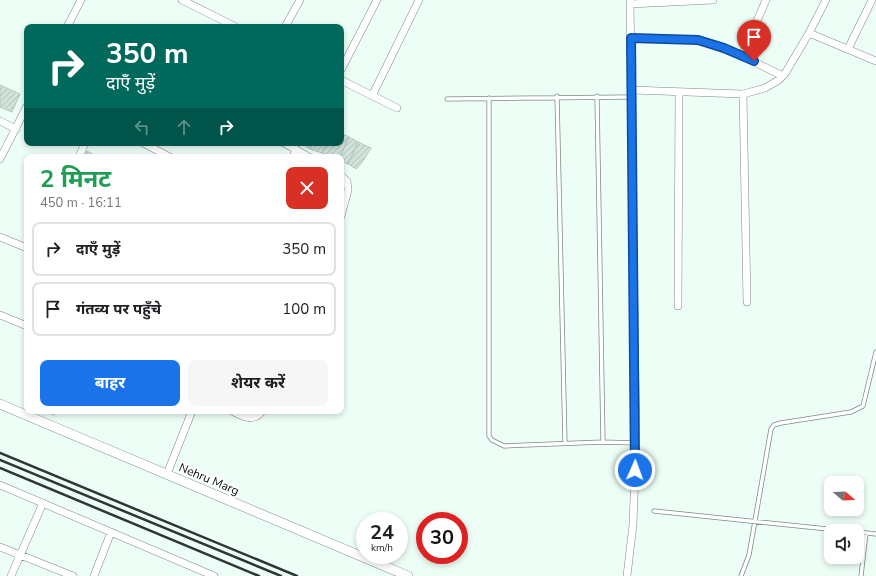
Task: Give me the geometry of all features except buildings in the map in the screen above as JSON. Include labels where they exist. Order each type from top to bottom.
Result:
[{"type":"street","points":[[69,24],[81,0]]},
{"type":"street","points":[[182,0],[230,24]]},
{"type":"street","points":[[287,24],[300,0]]},
{"type":"street","points":[[344,64],[377,0]]},
{"type":"street","points":[[372,96],[419,0]]},
{"type":"street","points":[[627,576],[633,525],[636,443],[630,2],[713,0]]},
{"type":"street","points":[[742,56],[766,0]]},
{"type":"street","points":[[632,93],[679,92],[743,94],[765,88],[783,76],[809,33],[826,0]]},
{"type":"street","points":[[848,49],[872,5]]},
{"type":"street","points":[[809,33],[876,61]]},
{"type":"street","points":[[631,38],[698,40],[742,56],[783,76]]},
{"type":"street","points":[[344,82],[396,108]]},
{"type":"street","points":[[678,306],[679,92]]},
{"type":"street","points":[[743,94],[747,302]]},
{"type":"street","points":[[0,159],[24,112]]},
{"type":"street","points":[[0,121],[16,129]]},
{"type":"street","points":[[149,146],[164,154]]},
{"type":"street","points":[[290,146],[304,154]]},
{"type":"street","points":[[294,154],[296,149]]},
{"type":"street","points":[[344,178],[347,181],[348,190],[344,205]]},
{"type":"street","points":[[0,237],[24,247]]},
{"type":"street","points":[[0,315],[24,325]]},
{"type":"street","name":"Nehru Marg","points":[[0,404],[408,576]]},
{"type":"street","points":[[167,474],[191,414]]},
{"type":"street","points":[[240,414],[250,418],[256,418],[259,414]]},
{"type":"street","points":[[0,485],[214,576]]},
{"type":"street","points":[[10,576],[43,503]]},
{"type":"street","points":[[94,576],[111,532]]},
{"type":"street","points":[[0,547],[73,576]]},
{"type":"lane","points":[[447,99],[597,96],[632,93]]},
{"type":"lane","points":[[557,96],[565,443]]},
{"type":"lane","points":[[597,96],[603,442]]},
{"type":"lane","points":[[489,98],[489,436],[492,440],[504,446],[603,442],[636,443]]},
{"type":"lane","points":[[741,576],[749,555],[771,429],[774,425],[781,423],[852,412],[864,406],[876,352]]},
{"type":"lane","points":[[654,511],[824,528]]},
{"type":"lane","points":[[861,576],[866,533],[876,534]]},
{"type":"railway","points":[[0,453],[297,576]]},
{"type":"railway","points":[[0,460],[281,576]]},
{"type":"railway","points":[[0,468],[259,576]]},
{"type":"route","points":[[635,470],[636,443],[631,38],[684,38],[698,40],[724,48],[754,61]]}]
